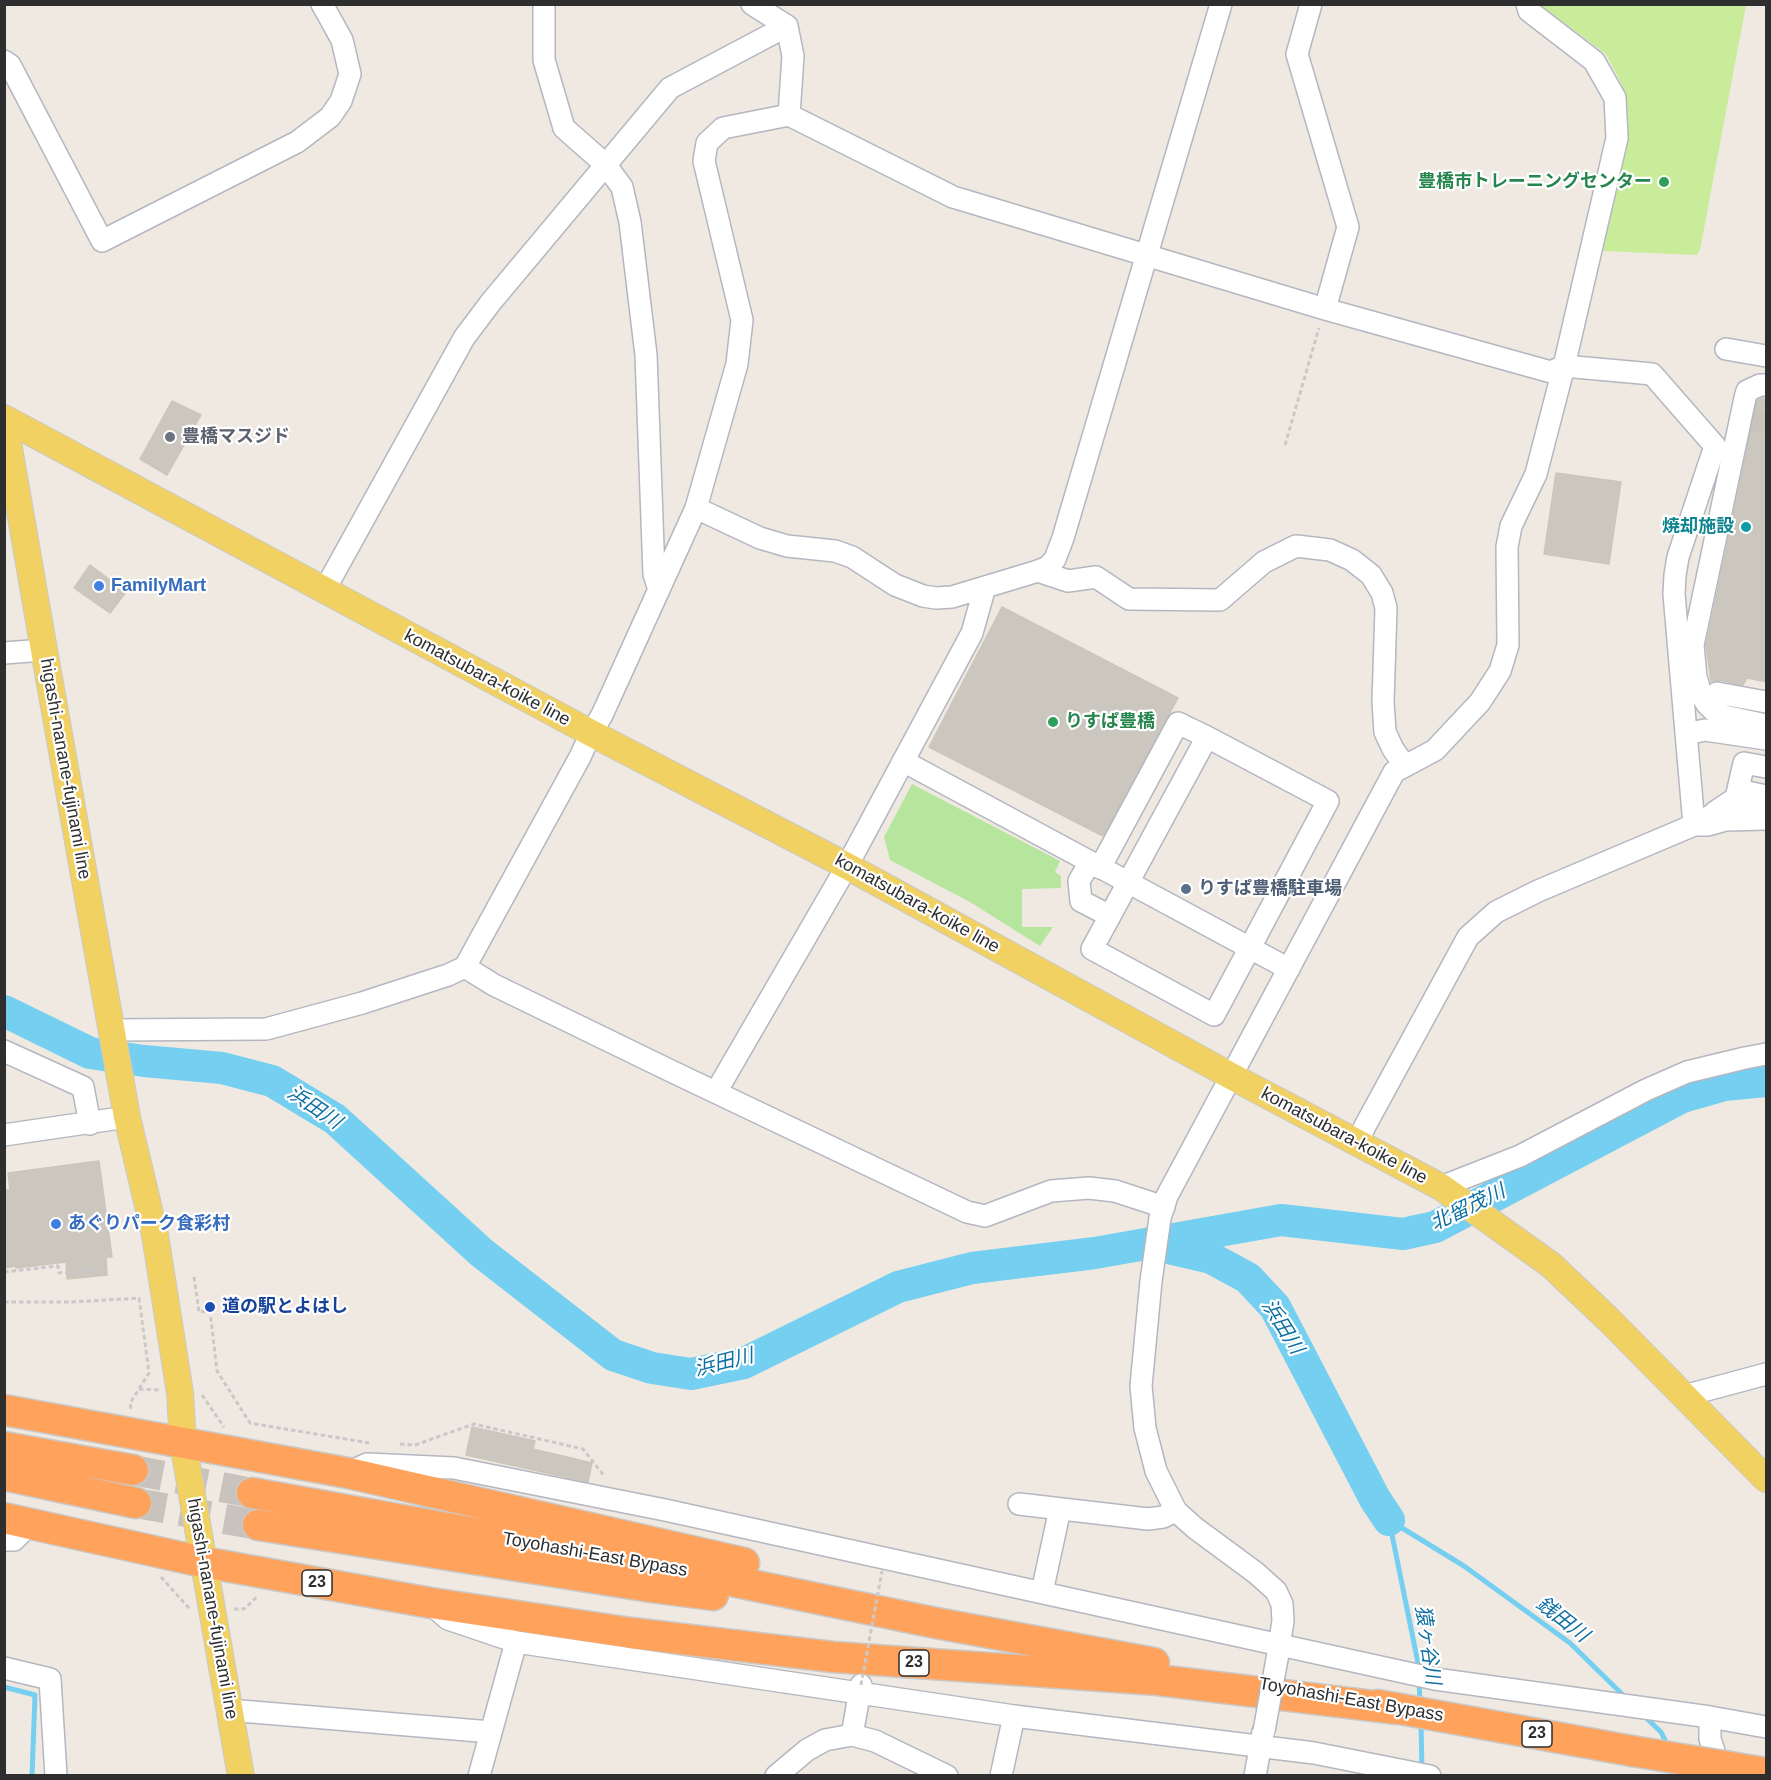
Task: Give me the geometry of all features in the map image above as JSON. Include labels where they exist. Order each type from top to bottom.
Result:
[{"type":"highway","name":"23","points":[[4,1410],[348,1473],[608,1531],[892,1598],[989,1633]]},
{"type":"highway","points":[[4,1447],[133,1470]]},
{"type":"highway","points":[[4,1475],[136,1503]]},
{"type":"highway","name":"Toyohashi-East Bypass","points":[[252,1493],[659,1566],[936,1623],[1632,1751],[1726,1771],[1767,1773]]},
{"type":"highway","name":"23","points":[[18,1521],[203,1562],[431,1603],[631,1633],[833,1657],[1158,1680],[1398,1709]]},
{"type":"highway","name":"Toyohashi-East Bypass","points":[[258,1525],[651,1587],[936,1623]]},
{"type":"main road","name":"komatsubara-koike line","points":[[4,419],[591,733],[847,866],[1446,1191],[1551,1266],[1610,1320],[1767,1479]]},
{"type":"main road","name":"higashi-nanane-fujinami line","points":[[4,419],[127,1117],[129,1165],[164,1390],[183,1443],[241,1776]]},
{"type":"street","points":[[4,62],[9,65],[102,241],[297,142],[330,117],[341,101],[350,74],[342,40],[322,4]]},
{"type":"street","points":[[544,4],[544,60],[564,128],[605,164],[622,186],[630,222],[646,355],[654,574],[659,590]]},
{"type":"street","points":[[752,4],[787,26],[793,56],[789,115]]},
{"type":"street","points":[[696,508],[760,538],[787,546],[835,551],[852,557],[895,585],[923,596],[952,597],[1048,567],[1055,560],[1063,538],[1221,4]]},
{"type":"street","points":[[1311,4],[1297,54],[1348,227],[1325,309]]},
{"type":"street","points":[[1255,1776],[1283,1621],[1282,1604],[1276,1591],[1256,1573],[1176,1511],[1156,1471],[1144,1417],[1141,1386],[1150,1281],[1167,1196],[1394,772],[1435,750],[1480,702],[1500,671],[1508,645],[1507,548],[1511,526],[1536,474],[1564,366],[1617,138],[1615,98],[1594,61],[1529,11],[1527,4]]},
{"type":"street","points":[[324,591],[464,338],[491,302],[670,88],[787,26]]},
{"type":"street","points":[[111,1030],[266,1029],[362,1003],[448,975],[465,967],[602,716],[696,508],[737,364],[742,320],[704,161],[707,143],[723,128],[789,115],[953,197],[1325,309],[1551,372],[1564,366],[1652,374],[1714,446],[1678,556],[1674,594],[1686,734],[1703,820],[1708,825],[1726,820],[1767,819]]},
{"type":"street","points":[[1726,349],[1767,356]]},
{"type":"street","points":[[1767,385],[1760,385],[1748,391],[1745,418],[1694,645],[1694,660],[1701,694],[1706,703],[1713,710],[1725,716],[1767,725]]},
{"type":"street","points":[[1038,572],[1068,581],[1096,577],[1129,599],[1220,600],[1264,562],[1296,546],[1330,550],[1352,560],[1371,575],[1382,593],[1386,608],[1383,702],[1385,732],[1404,765]]},
{"type":"street","points":[[716,1092],[847,866],[972,633],[985,587]]},
{"type":"street","points":[[4,653],[44,650]]},
{"type":"street","points":[[1718,693],[1767,702]]},
{"type":"street","points":[[1110,916],[1081,901],[1079,880],[1095,865],[1178,723],[1206,737],[1328,801],[1215,1014],[1092,949],[1110,916],[1128,883],[1206,737]]},
{"type":"street","points":[[1686,734],[1705,730],[1767,739]]},
{"type":"street","points":[[903,761],[1289,969]]},
{"type":"street","points":[[1703,820],[1736,798],[1744,763],[1767,767]]},
{"type":"street","points":[[1738,790],[1767,795]]},
{"type":"street","points":[[1357,1143],[1468,937],[1496,912],[1538,891],[1703,820],[1729,811],[1767,810]]},
{"type":"street","points":[[465,967],[494,985],[967,1212],[985,1216],[1051,1191],[1089,1188],[1115,1191],[1162,1212]]},
{"type":"street","points":[[4,1051],[83,1087],[90,1124]]},
{"type":"street","points":[[1446,1191],[1520,1156],[1646,1090],[1688,1072],[1767,1054]]},
{"type":"street","points":[[4,1135],[127,1117]]},
{"type":"street","points":[[1684,1396],[1767,1374]]},
{"type":"street","points":[[348,1473],[367,1464],[454,1468],[665,1510],[883,1565],[1042,1592],[1278,1651],[1435,1679],[1767,1727]]},
{"type":"street","points":[[1019,1504],[1148,1519],[1163,1517],[1176,1511]]},
{"type":"street","points":[[1042,1592],[1059,1509]]},
{"type":"street","points":[[4,1540],[14,1540],[18,1521]]},
{"type":"street","points":[[431,1603],[448,1619],[516,1642],[860,1690],[1014,1716],[1262,1739],[1314,1753],[1430,1776]]},
{"type":"street","points":[[479,1776],[516,1642]]},
{"type":"street","points":[[4,1668],[50,1679],[56,1776]]},
{"type":"street","points":[[852,1735],[860,1690]]},
{"type":"street","points":[[229,1710],[491,1732]]},
{"type":"street","points":[[1000,1776],[1014,1716]]},
{"type":"street","points":[[1710,1717],[1710,1739],[1726,1771]]},
{"type":"street","points":[[776,1776],[807,1750],[825,1740],[852,1735],[875,1741],[946,1776]]},
{"type":"path","points":[[1285,444],[1325,309]]},
{"type":"path","points":[[4,1272],[58,1266],[59,1273],[102,1270]]},
{"type":"path","points":[[194,1277],[199,1312],[210,1311],[217,1371],[250,1423],[370,1443]]},
{"type":"path","points":[[4,1302],[72,1302],[139,1298]]},
{"type":"path","points":[[393,1444],[415,1445],[474,1424],[583,1449],[605,1477]]},
{"type":"path","points":[[860,1690],[883,1565]]},
{"type":"green space","name":"豊橋市トレーニングセンター","points":[[1540,5],[1746,5],[1700,250],[1697,255],[1603,251],[1628,114],[1622,85],[1606,54]]},
{"type":"green space","points":[[912,784],[1060,861],[1055,872],[1061,876],[1061,888],[1022,889],[1022,927],[1053,927],[1040,946],[970,902],[890,860],[884,837]]},
{"type":"building","name":"焼却施設","points":[[1767,398],[1767,682],[1747,678],[1743,685],[1719,680],[1711,681],[1706,646],[1757,401]]},
{"type":"building","name":"豊橋マスジド","points":[[172,401],[201,415],[167,475],[140,459]]},
{"type":"building","points":[[1556,473],[1621,482],[1609,564],[1544,554]]},
{"type":"building","points":[[90,565],[126,592],[110,613],[74,588]]},
{"type":"building","name":"りすぱ豊橋","points":[[1002,607],[1178,698],[1103,836],[929,747]]},
{"type":"building","name":"あぐりパーク食彩村","points":[[99,1161],[112,1257],[106,1257],[107,1275],[67,1279],[66,1262],[5,1268],[4,1190],[10,1190],[8,1173]]},
{"type":"building","points":[[472,1427],[535,1441],[533,1449],[592,1463],[588,1482],[466,1455]]},
{"type":"waterway","name":"浜田川","points":[[4,1011],[90,1053],[144,1061],[222,1068],[272,1081],[335,1119],[482,1253],[613,1355],[652,1368],[691,1374],[744,1363],[898,1287],[972,1268],[1095,1253],[1281,1220],[1403,1234],[1435,1227],[1682,1097],[1724,1085],[1766,1081]]},
{"type":"waterway","name":"浜田川","points":[[1164,1247],[1211,1258],[1248,1278],[1275,1307],[1375,1499],[1389,1520]]},
{"type":"waterway","name":"銭田川","points":[[1389,1520],[1464,1566],[1570,1643],[1627,1699]]},
{"type":"waterway","name":"猿ヶ谷川","points":[[1389,1520],[1419,1672]]},
{"type":"waterway","name":"猿ヶ谷川","points":[[1419,1681],[1420,1702]]},
{"type":"waterway","points":[[4,1687],[35,1695],[32,1776]]},
{"type":"waterway","name":"銭田川","points":[[1644,1716],[1661,1732],[1668,1746]]},
{"type":"waterway","name":"猿ヶ谷川","points":[[1421,1723],[1422,1771]]},
{"type":"tunnel","points":[[1749,419],[1766,423]]},
{"type":"tunnel","points":[[133,1470],[252,1493]]},
{"type":"tunnel","points":[[136,1503],[258,1525]]},
{"type":"place","name":"豊橋市トレーニングセンター","points":[[1664,182]]},
{"type":"place","name":"豊橋マスジド","points":[[170,437]]},
{"type":"place","name":"焼却施設","points":[[1746,527]]},
{"type":"place","name":"FamilyMart","points":[[99,586]]},
{"type":"place","name":"りすぱ豊橋","points":[[1053,722]]},
{"type":"place","name":"りすぱ豊橋駐車場","points":[[1186,889]]},
{"type":"place","name":"あぐりパーク食彩村","points":[[56,1224]]},
{"type":"place","name":"道の駅とよはし","points":[[210,1307]]},
{"type":"water label","name":"北留茂川","points":[[1468,1208]]}]
